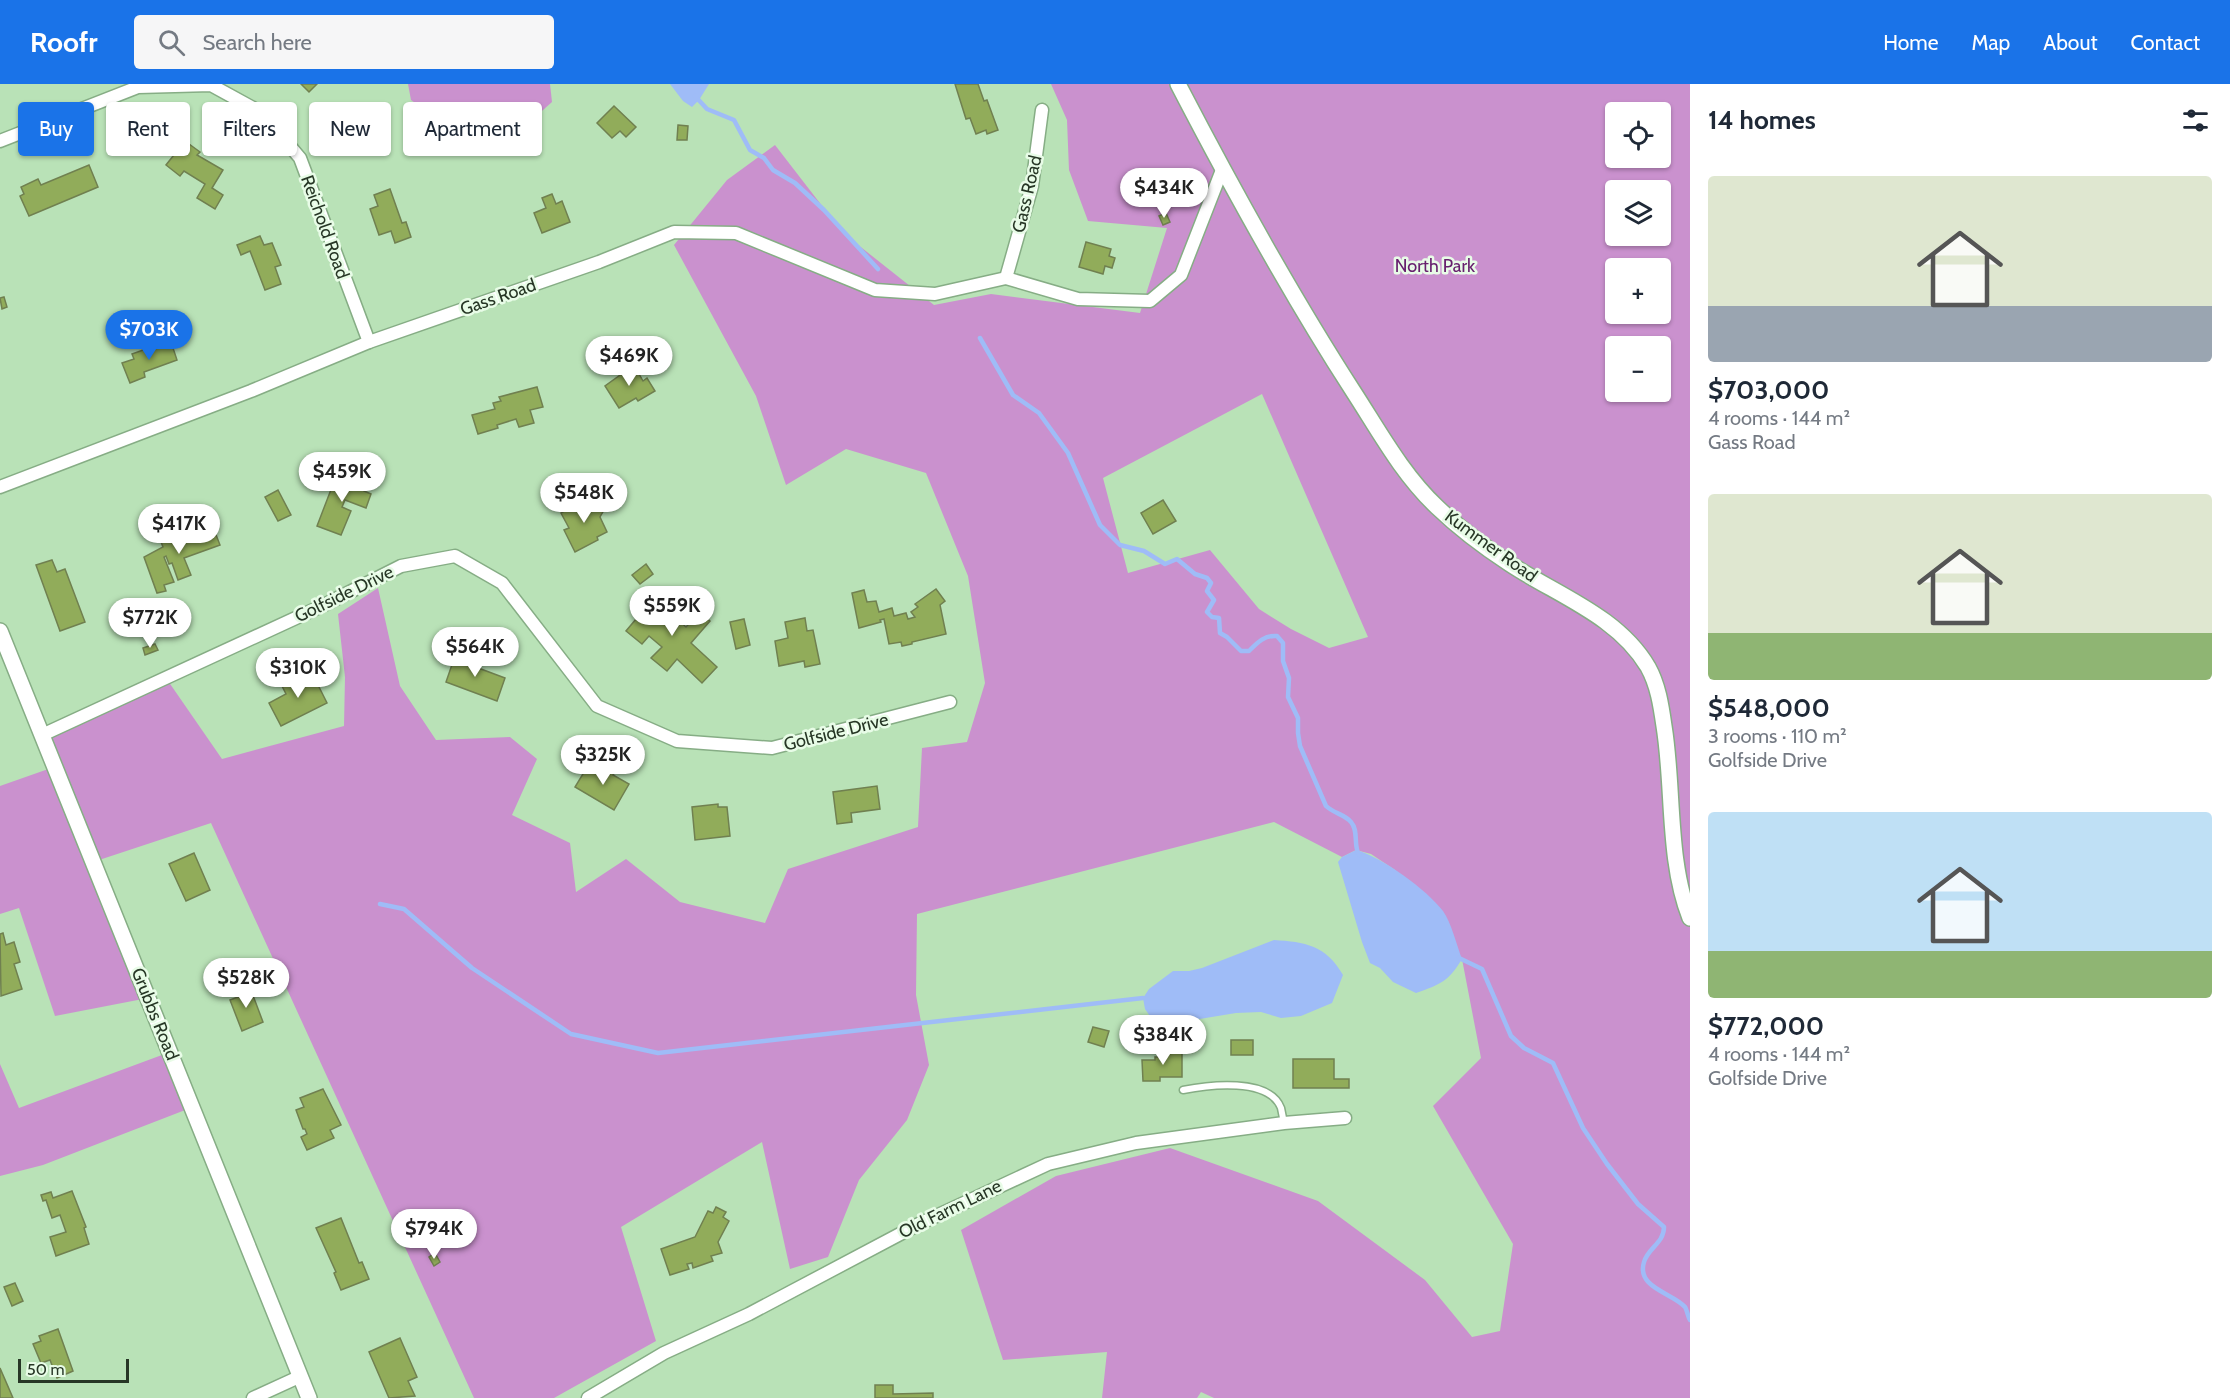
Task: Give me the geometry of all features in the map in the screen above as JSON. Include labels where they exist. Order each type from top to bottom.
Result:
[{"type":"street","name":"Kummer Road","points":[[1178,84],[1222,170],[1333,359],[1403,468],[1436,507],[1469,535],[1510,564],[1607,623],[1632,647],[1647,667],[1659,693],[1667,746],[1672,822],[1682,898],[1690,918]]},
{"type":"street","name":"Reichold Road","points":[[0,141],[138,87],[211,85],[252,107],[262,113],[300,158],[369,342]]},
{"type":"street","name":"Gass Road","points":[[1006,278],[1032,186],[1042,110]]},
{"type":"street","name":"Gass Road","points":[[0,487],[250,391],[369,342],[599,262],[674,232],[736,233],[875,290],[935,294],[1006,278],[1078,299],[1150,301],[1181,275],[1222,170]]},
{"type":"street","name":"Golfside Drive","points":[[42,735],[324,605],[401,566],[455,556],[502,583],[597,706],[677,741],[772,748],[950,702]]},
{"type":"street","name":"Grubbs Road","points":[[0,631],[309,1398]]},
{"type":"street","name":"Old Farm Lane","points":[[588,1398],[664,1353],[749,1314],[919,1224],[1031,1170],[1069,1157],[1136,1143],[1284,1123],[1345,1118]]},
{"type":"street","points":[[253,1398],[301,1376]]},
{"type":"lane","points":[[1183,1090],[1234,1085],[1259,1090],[1274,1098],[1281,1108],[1284,1123]]},
{"type":"green space","points":[[408,84],[550,84],[552,102],[542,111],[542,102],[414,102],[411,100]]},
{"type":"green space","name":"North Park","points":[[1051,84],[1690,84],[1690,1398],[1214,1398],[1201,1392],[1197,1398],[1102,1398],[1107,1352],[1003,1360],[961,1230],[1056,1176],[1170,1148],[1318,1201],[1425,1280],[1472,1337],[1500,1331],[1513,1244],[1433,1106],[1481,1058],[1462,959],[1418,888],[1395,870],[1371,854],[1356,850],[1342,857],[1274,822],[917,914],[916,995],[929,1065],[907,1120],[859,1180],[828,1257],[790,1269],[762,1142],[621,1227],[656,1341],[554,1398],[474,1398],[211,823],[93,862],[148,998],[55,1016],[19,908],[0,914],[0,786],[54,767],[42,735],[166,678],[222,759],[344,726],[345,677],[338,614],[378,588],[400,686],[436,740],[510,737],[537,759],[512,815],[570,843],[576,892],[626,859],[680,902],[765,923],[788,869],[918,827],[922,748],[967,742],[985,683],[968,576],[926,473],[846,449],[786,485],[756,396],[674,245],[727,180],[775,145],[843,233],[934,305],[991,294],[1140,313],[1167,228],[1088,221],[1069,170],[1067,120]],"holes":[[[1262,394],[1368,637],[1329,648],[1291,629],[1259,609],[1210,550],[1128,573],[1103,478]]]},
{"type":"green space","points":[[170,1052],[193,1107],[43,1165],[0,1176],[0,1064],[19,1108]]},
{"type":"water","points":[[670,84],[709,84],[692,107],[683,101]]},
{"type":"water","points":[[1356,850],[1403,875],[1443,911],[1462,959],[1443,981],[1416,993],[1393,982],[1380,968],[1370,963],[1338,862],[1342,857]]},
{"type":"water","points":[[1274,940],[1305,944],[1322,951],[1329,957],[1343,975],[1332,1003],[1301,1016],[1281,1018],[1261,1012],[1236,1013],[1157,1026],[1145,1009],[1143,998],[1149,989],[1173,971],[1202,968]]},
{"type":"building","points":[[301,84],[317,84],[309,92]]},
{"type":"building","points":[[955,84],[978,84],[984,101],[987,100],[998,130],[987,134],[986,130],[976,134],[970,118],[966,119]]},
{"type":"building","points":[[614,106],[636,127],[626,137],[620,131],[612,138],[597,123]]},
{"type":"building","points":[[678,125],[688,126],[687,140],[677,140]]},
{"type":"building","points":[[190,145],[200,152],[197,155],[223,170],[212,188],[223,195],[215,209],[197,198],[205,184],[184,171],[180,176],[166,165],[173,156],[190,156]]},
{"type":"building","points":[[89,165],[98,187],[29,216],[20,196],[24,194],[21,187],[38,179],[41,185]]},
{"type":"building","points":[[390,189],[402,223],[406,222],[411,237],[395,243],[391,231],[379,235],[370,209],[378,206],[374,195]]},
{"type":"building","points":[[552,194],[556,204],[562,201],[570,222],[542,233],[534,213],[546,208],[542,198]]},
{"type":"building","points":[[1166,213],[1170,222],[1163,225],[1159,216]]},
{"type":"building","points":[[260,236],[264,245],[272,243],[281,265],[275,267],[281,284],[265,290],[250,251],[241,255],[237,245]]},
{"type":"building","points":[[1086,242],[1111,249],[1109,256],[1115,258],[1112,268],[1105,266],[1103,274],[1079,267]]},
{"type":"building","points":[[4,297],[7,307],[2,309],[0,298]]},
{"type":"building","points":[[171,342],[177,360],[144,372],[145,377],[130,383],[122,363],[134,359],[132,354]]},
{"type":"building","points":[[634,365],[643,381],[647,378],[655,391],[619,408],[605,386]]},
{"type":"building","points":[[537,387],[543,407],[530,410],[534,423],[519,427],[516,419],[478,434],[472,415],[495,409],[493,403],[501,401],[499,397]]},
{"type":"building","points":[[337,474],[366,485],[364,491],[371,494],[366,508],[345,500],[342,507],[351,511],[341,535],[317,526]]},
{"type":"building","points":[[278,490],[291,515],[278,521],[265,497]]},
{"type":"building","points":[[599,499],[604,510],[600,517],[607,532],[597,537],[598,540],[575,552],[564,530],[569,528],[561,513],[580,502],[582,506]]},
{"type":"building","points":[[1163,500],[1176,521],[1153,534],[1141,513]]},
{"type":"building","points":[[211,522],[220,545],[184,558],[191,575],[178,580],[172,563],[169,564],[166,556],[164,557],[174,582],[164,585],[166,591],[157,593],[144,557],[163,547],[161,542]]},
{"type":"building","points":[[52,560],[57,572],[65,569],[85,622],[60,631],[36,565]]},
{"type":"building","points":[[646,564],[653,574],[640,584],[632,575]]},
{"type":"building","points":[[663,587],[674,596],[664,607],[686,627],[700,612],[710,621],[691,643],[717,667],[702,683],[677,659],[667,671],[651,658],[662,647],[649,636],[642,644],[626,631]]},
{"type":"building","points":[[936,589],[945,601],[940,605],[946,634],[902,646],[901,642],[889,644],[884,619],[880,620],[881,622],[859,628],[852,593],[864,590],[867,602],[876,601],[879,612],[892,608],[894,616],[906,613],[908,619],[915,617],[911,612],[918,607],[915,604]]},
{"type":"building","points":[[805,618],[807,631],[813,630],[820,664],[805,667],[804,661],[779,666],[775,641],[788,638],[785,622]]},
{"type":"building","points":[[744,619],[750,645],[736,649],[730,622]]},
{"type":"building","points":[[155,644],[158,650],[145,655],[143,648]]},
{"type":"building","points":[[456,653],[476,660],[473,666],[505,678],[497,701],[446,682]]},
{"type":"building","points":[[311,671],[327,703],[281,726],[269,703],[286,694],[282,686]]},
{"type":"building","points":[[589,764],[601,771],[604,765],[615,772],[613,775],[629,784],[614,810],[575,787]]},
{"type":"building","points":[[877,786],[880,809],[851,813],[852,822],[837,824],[833,792]]},
{"type":"building","points":[[718,804],[718,807],[727,807],[730,836],[695,840],[692,807]]},
{"type":"building","points":[[194,853],[210,890],[186,901],[169,864]]},
{"type":"building","points":[[3,933],[6,945],[14,942],[20,962],[14,964],[22,989],[1,996],[0,934]]},
{"type":"building","points":[[249,985],[263,1022],[242,1031],[230,1000],[238,997],[236,990]]},
{"type":"building","points":[[1093,1027],[1109,1031],[1104,1047],[1088,1042]]},
{"type":"building","points":[[1231,1040],[1253,1040],[1253,1055],[1231,1055]]},
{"type":"building","points":[[1163,1050],[1182,1050],[1182,1077],[1160,1077],[1160,1081],[1143,1081],[1142,1060],[1155,1060],[1155,1057],[1163,1057]]},
{"type":"building","points":[[1293,1059],[1334,1059],[1334,1079],[1349,1079],[1349,1088],[1293,1088]]},
{"type":"building","points":[[323,1089],[341,1125],[330,1130],[334,1138],[307,1150],[301,1137],[307,1134],[296,1110],[304,1107],[300,1098]]},
{"type":"building","points":[[72,1191],[86,1227],[84,1228],[89,1244],[56,1256],[50,1237],[66,1232],[60,1215],[52,1218],[46,1200],[43,1201],[41,1195],[51,1192],[53,1198]]},
{"type":"building","points":[[716,1207],[726,1212],[723,1217],[729,1221],[718,1242],[722,1253],[711,1256],[713,1261],[693,1268],[692,1263],[687,1264],[689,1269],[670,1275],[661,1249],[695,1237],[708,1211],[713,1213]]},
{"type":"building","points":[[341,1218],[359,1263],[362,1262],[369,1279],[341,1290],[334,1273],[336,1272],[316,1228]]},
{"type":"building","points":[[435,1253],[440,1262],[434,1266],[429,1257]]},
{"type":"building","points":[[15,1283],[23,1301],[12,1306],[4,1287]]},
{"type":"building","points":[[58,1329],[73,1371],[57,1378],[50,1360],[41,1363],[33,1344],[41,1341],[39,1336]]},
{"type":"building","points":[[400,1338],[417,1377],[408,1381],[415,1396],[389,1398],[369,1352]]},
{"type":"building","points":[[0,1368],[13,1398],[0,1398]]},
{"type":"building","points":[[875,1385],[893,1385],[893,1394],[933,1393],[933,1398],[875,1398]]},
{"type":"waterway","points":[[695,96],[707,109],[734,120],[750,150],[764,158],[773,170],[795,183],[824,210],[878,269]]},
{"type":"waterway","points":[[980,338],[1013,395],[1039,413],[1068,453],[1100,525],[1120,545],[1144,551],[1165,564],[1177,559],[1195,574],[1207,578],[1211,583],[1207,591],[1214,600],[1207,612],[1212,617],[1219,618],[1220,633],[1241,651],[1249,651],[1268,637],[1277,636],[1283,643],[1283,661],[1289,678],[1288,697],[1298,718],[1300,746],[1326,806],[1351,822],[1359,855]]},
{"type":"waterway","points":[[380,904],[404,909],[472,968],[571,1034],[658,1053],[1143,998]]},
{"type":"waterway","points":[[1459,958],[1482,969],[1511,1036],[1524,1048],[1553,1063],[1583,1128],[1607,1164],[1638,1204],[1664,1227],[1661,1237],[1646,1257],[1643,1271],[1650,1284],[1685,1307],[1690,1320]]}]
